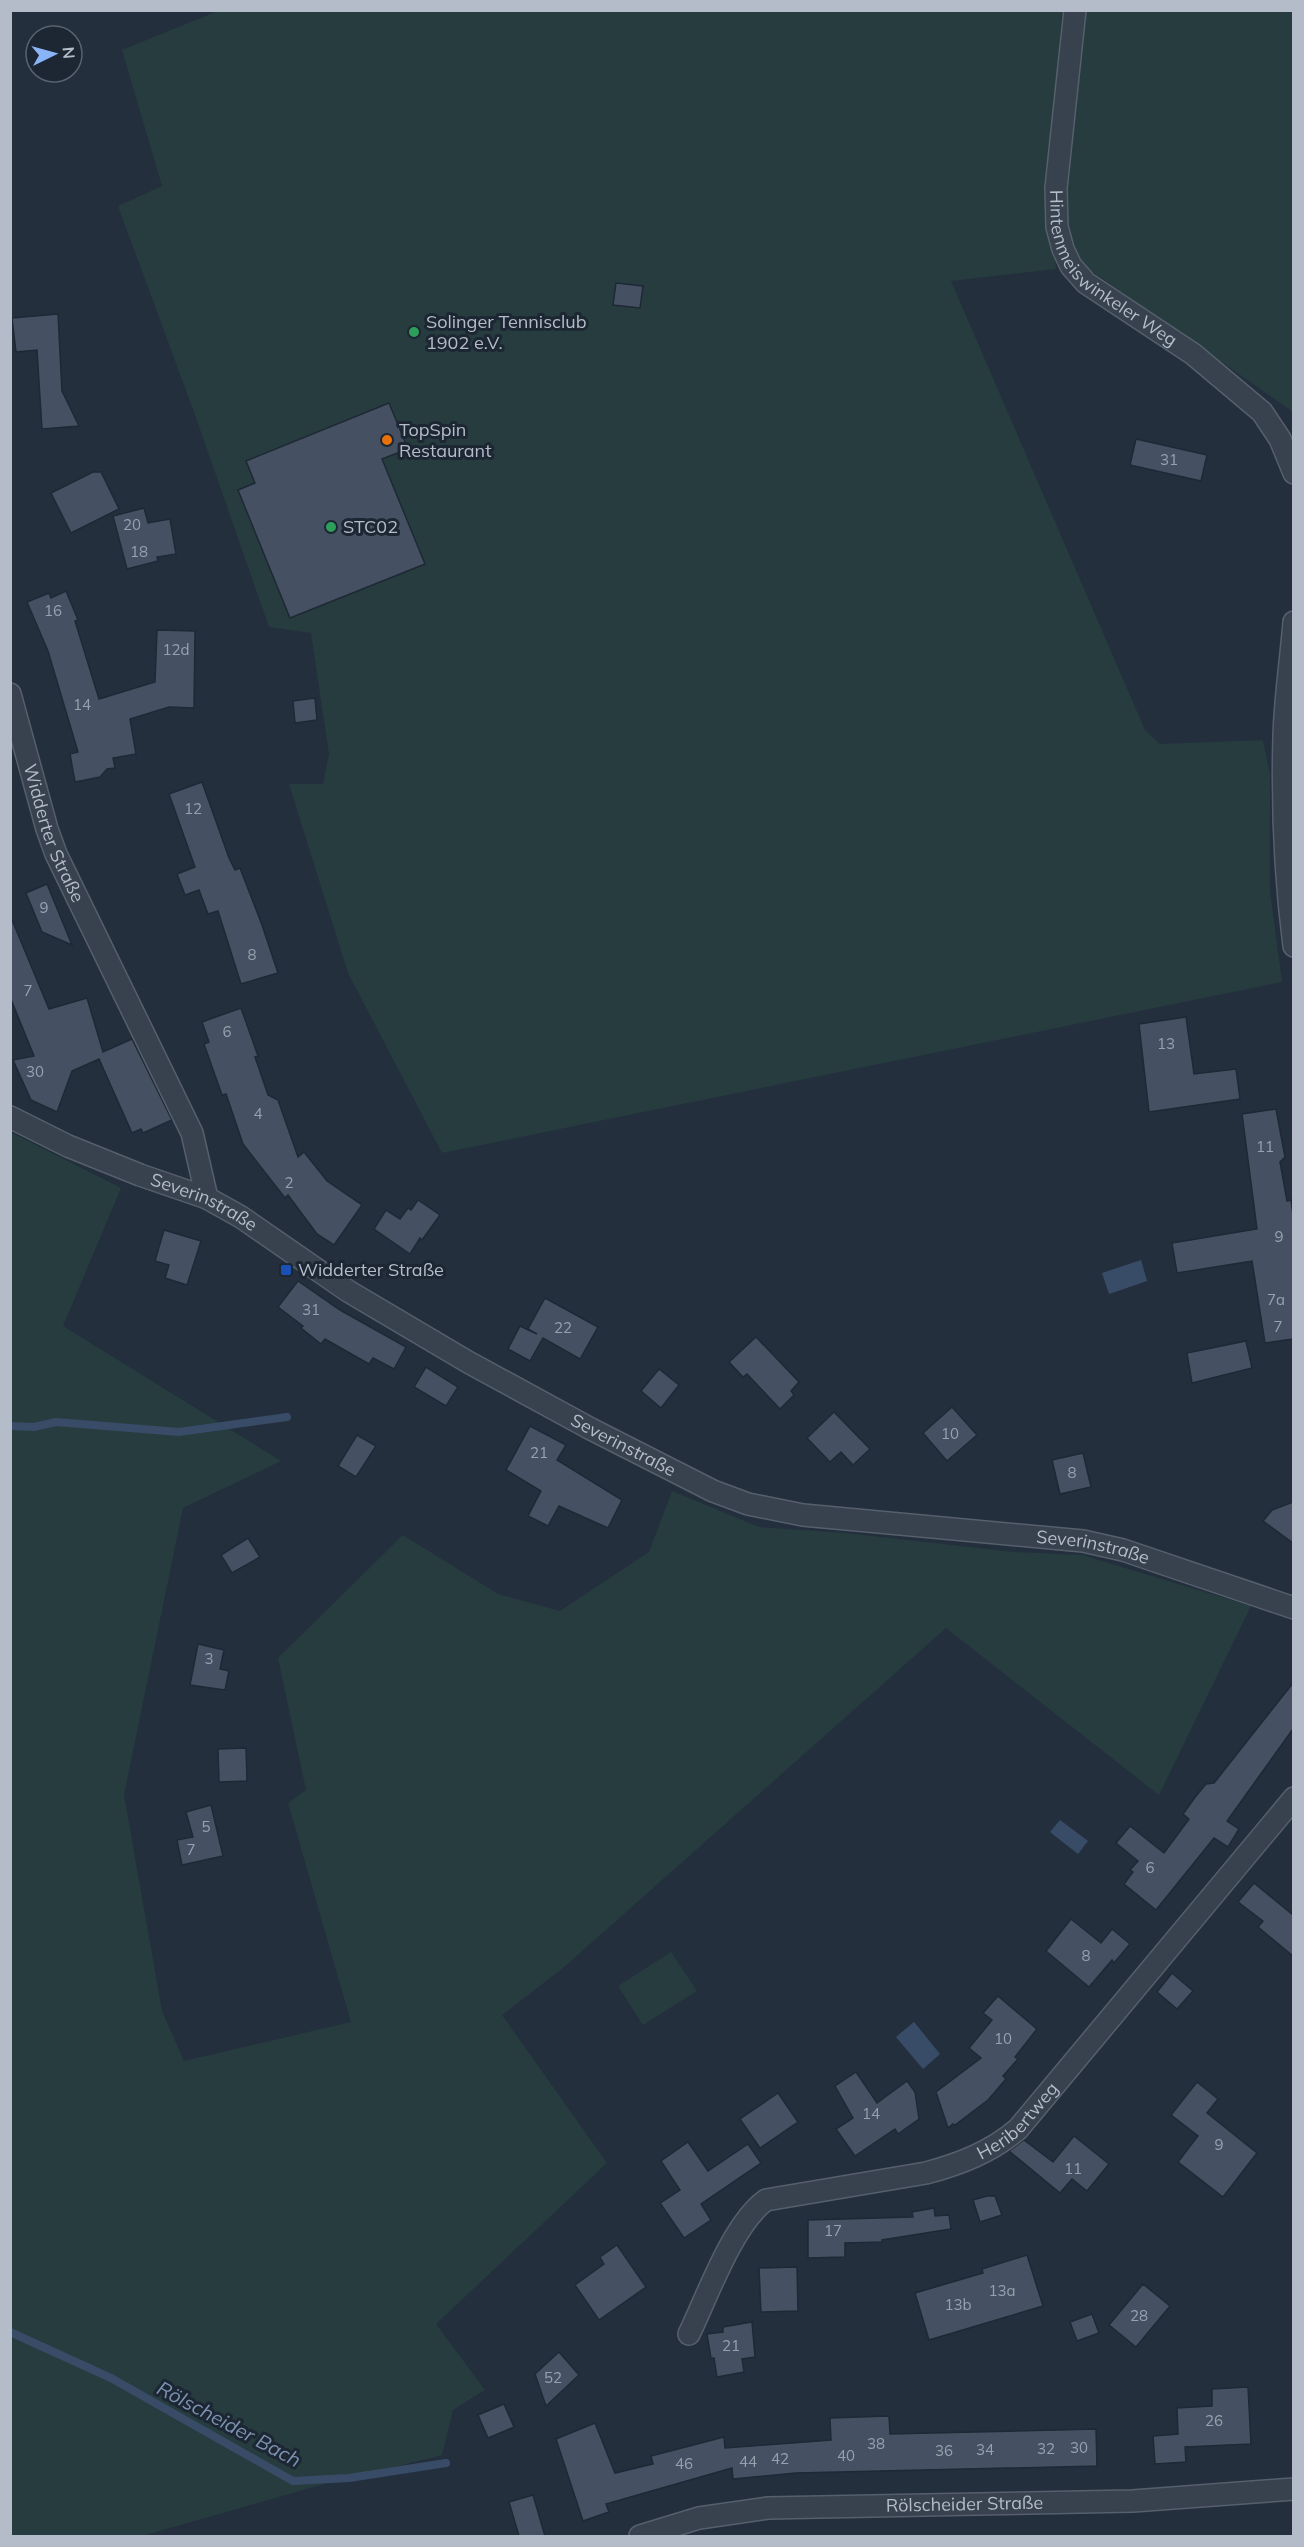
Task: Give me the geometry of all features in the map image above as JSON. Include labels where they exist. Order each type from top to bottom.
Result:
[{"type":"street","name":"Hintenmeiswinkeler Weg","points":[[1075,10],[1056,188],[1057,227],[1071,266],[1086,283],[1193,354],[1262,412],[1280,439],[1293,472]]},
{"type":"street","points":[[1293,622],[1284,734],[1284,825],[1293,946]]},
{"type":"street","name":"Widderter Straße","points":[[10,694],[56,854],[192,1133],[207,1198]]},
{"type":"street","name":"Severinstraße","points":[[10,1117],[68,1146],[140,1175],[207,1198],[241,1217],[348,1291],[468,1362],[695,1483],[732,1498],[803,1515],[1083,1541],[1124,1550],[1293,1608]]},
{"type":"street","name":"Heribertweg","points":[[689,2334],[741,2227],[755,2207],[766,2200],[926,2174],[965,2162],[988,2150],[1018,2129],[1293,1798]]},
{"type":"street","name":"Rölscheider Straße","points":[[640,2536],[699,2518],[768,2508],[1133,2501],[1293,2489]]},
{"type":"green space","points":[[218,11],[1062,11],[1048,189],[1056,269],[951,281],[1145,730],[1160,744],[1263,740],[1270,774],[1270,891],[1282,982],[442,1153],[348,973],[289,784],[323,784],[329,754],[311,633],[269,627],[194,412],[118,206],[162,186],[122,50]]},
{"type":"green space","points":[[1086,11],[1293,11],[1293,412],[1080,263],[1070,244],[1065,211]]},
{"type":"green space","points":[[10,1132],[121,1188],[63,1326],[281,1461],[183,1508],[124,1795],[162,2011],[184,2061],[351,2022],[288,1803],[306,1790],[278,1658],[403,1535],[498,1594],[560,1611],[649,1552],[672,1491],[759,1527],[845,1533],[1014,1552],[1082,1555],[1251,1606],[1159,1795],[946,1628],[563,1968],[502,2015],[607,2163],[436,2324],[485,2390],[453,2410],[442,2455],[317,2486],[142,2536],[11,2536]]},
{"type":"green space","points":[[671,1952],[697,1991],[643,2025],[618,1986]]},
{"type":"water","points":[[1141,1260],[1147,1281],[1109,1294],[1102,1273]]},
{"type":"water","points":[[1060,1820],[1088,1841],[1078,1854],[1050,1832]]},
{"type":"water","points":[[914,2022],[940,2054],[923,2069],[896,2037]]},
{"type":"building","points":[[616,283],[643,286],[640,308],[613,305]]},
{"type":"building","points":[[58,314],[62,391],[79,426],[42,429],[37,350],[16,352],[12,318]]},
{"type":"building","name":"STC02","points":[[389,403],[408,449],[382,459],[425,564],[290,618],[238,490],[255,483],[246,461]]},
{"type":"building","points":[[1136,439],[1207,455],[1201,481],[1130,465]]},
{"type":"building","points":[[93,472],[101,472],[119,509],[71,533],[51,493]]},
{"type":"building","points":[[144,508],[148,523],[170,519],[176,554],[157,557],[158,561],[127,569],[113,516]]},
{"type":"building","points":[[66,591],[78,620],[75,621],[99,699],[155,682],[157,630],[195,631],[194,708],[169,707],[130,719],[136,754],[113,758],[115,768],[107,769],[100,777],[75,782],[70,754],[78,752],[48,651],[27,602],[49,593],[51,598]]},
{"type":"building","points":[[315,698],[317,720],[295,723],[293,701]]},
{"type":"building","points":[[202,782],[229,858],[235,870],[240,868],[278,973],[241,984],[218,911],[208,914],[199,890],[185,895],[177,874],[195,867],[169,794]]},
{"type":"building","points":[[47,884],[72,945],[42,932],[26,893]]},
{"type":"building","points":[[10,915],[49,1009],[87,998],[103,1052],[132,1039],[172,1120],[143,1133],[141,1129],[132,1133],[99,1059],[72,1071],[57,1112],[31,1100],[13,1060],[34,1056],[10,997]]},
{"type":"building","points":[[241,1008],[258,1056],[255,1057],[268,1095],[278,1100],[298,1157],[304,1152],[327,1181],[362,1205],[334,1245],[317,1234],[288,1195],[285,1198],[243,1144],[226,1094],[222,1095],[204,1044],[209,1042],[202,1022]]},
{"type":"building","points":[[1186,1017],[1194,1074],[1236,1069],[1240,1099],[1149,1112],[1139,1024]]},
{"type":"building","points":[[1276,1109],[1285,1157],[1280,1162],[1287,1201],[1291,1200],[1293,1215],[1293,1339],[1265,1343],[1252,1261],[1177,1273],[1172,1243],[1257,1229],[1242,1114]]},
{"type":"building","points":[[418,1200],[440,1215],[422,1240],[420,1238],[410,1254],[374,1229],[386,1210],[400,1219]]},
{"type":"building","points":[[164,1230],[201,1241],[187,1285],[165,1278],[169,1265],[155,1261]]},
{"type":"building","points":[[298,1281],[340,1310],[406,1347],[394,1369],[373,1358],[369,1364],[325,1339],[321,1344],[301,1328],[303,1326],[278,1307]]},
{"type":"building","points":[[545,1298],[598,1327],[580,1359],[543,1338],[530,1361],[508,1349],[520,1326],[537,1334],[528,1329]]},
{"type":"building","points":[[756,1337],[799,1382],[791,1391],[794,1395],[780,1409],[747,1374],[743,1377],[729,1362]]},
{"type":"building","points":[[1246,1341],[1252,1368],[1192,1383],[1187,1353]]},
{"type":"building","points":[[426,1367],[458,1387],[446,1406],[414,1387]]},
{"type":"building","points":[[659,1369],[679,1385],[661,1408],[641,1391]]},
{"type":"building","points":[[952,1407],[977,1435],[947,1461],[923,1433]]},
{"type":"building","points":[[834,1412],[870,1449],[853,1465],[841,1452],[830,1462],[807,1438]]},
{"type":"building","points":[[530,1426],[566,1445],[557,1460],[622,1500],[608,1528],[559,1506],[548,1526],[528,1516],[541,1491],[506,1470]]},
{"type":"building","points":[[357,1435],[376,1446],[356,1477],[338,1466]]},
{"type":"building","points":[[1083,1453],[1091,1487],[1060,1494],[1052,1460]]},
{"type":"building","points":[[1293,1502],[1293,1543],[1263,1521],[1272,1510]]},
{"type":"building","points":[[248,1538],[260,1557],[232,1573],[221,1555]]},
{"type":"building","points":[[198,1644],[224,1650],[220,1669],[229,1671],[225,1690],[190,1685]]},
{"type":"building","points":[[1293,1683],[1293,1729],[1227,1821],[1239,1829],[1228,1847],[1214,1838],[1156,1910],[1124,1884],[1133,1872],[1130,1870],[1138,1861],[1116,1843],[1130,1826],[1164,1853],[1189,1819],[1183,1814],[1196,1796],[1206,1784],[1214,1783]]},
{"type":"building","points":[[246,1748],[247,1781],[219,1782],[218,1749]]},
{"type":"building","points":[[211,1805],[223,1856],[182,1865],[177,1840],[193,1837],[186,1812]]},
{"type":"building","points":[[1254,1883],[1293,1915],[1293,1956],[1258,1927],[1263,1921],[1238,1902]]},
{"type":"building","points":[[1071,1919],[1101,1943],[1112,1929],[1130,1944],[1114,1963],[1112,1960],[1089,1987],[1046,1951]]},
{"type":"building","points":[[1172,1973],[1193,1991],[1177,2009],[1157,1992]]},
{"type":"building","points":[[998,1996],[1037,2029],[1015,2057],[1018,2059],[1003,2076],[1006,2079],[988,2100],[948,2128],[936,2092],[981,2058],[969,2048],[992,2020],[983,2013]]},
{"type":"building","points":[[856,2072],[877,2103],[907,2081],[915,2092],[919,2119],[898,2134],[895,2129],[855,2156],[836,2129],[853,2118],[835,2086]]},
{"type":"building","points":[[1197,2082],[1218,2099],[1207,2113],[1257,2153],[1223,2197],[1178,2162],[1198,2136],[1171,2115]]},
{"type":"building","points":[[778,2093],[798,2122],[760,2148],[740,2119]]},
{"type":"building","points":[[1074,2136],[1109,2164],[1087,2191],[1072,2179],[1060,2193],[1009,2151],[1024,2140],[1053,2162]]},
{"type":"building","points":[[688,2142],[708,2171],[748,2144],[761,2163],[701,2204],[711,2220],[684,2238],[660,2203],[680,2190],[661,2161]]},
{"type":"building","points":[[995,2196],[1002,2215],[980,2222],[973,2200]]},
{"type":"building","points":[[934,2208],[935,2216],[949,2215],[951,2229],[882,2240],[882,2242],[845,2243],[845,2257],[808,2258],[808,2220],[913,2217],[912,2212]]},
{"type":"building","points":[[617,2245],[646,2287],[599,2320],[575,2285],[604,2264],[600,2257]]},
{"type":"building","points":[[1027,2255],[1043,2306],[929,2340],[915,2293],[983,2273],[982,2269]]},
{"type":"building","points":[[797,2267],[798,2311],[761,2312],[759,2268]]},
{"type":"building","points":[[1143,2284],[1170,2306],[1136,2347],[1109,2325]]},
{"type":"building","points":[[1092,2314],[1099,2333],[1077,2341],[1070,2322]]},
{"type":"building","points":[[752,2322],[755,2357],[742,2359],[744,2372],[717,2377],[707,2334],[723,2332],[723,2327]]},
{"type":"building","points":[[559,2352],[579,2375],[546,2406],[535,2374]]},
{"type":"building","points":[[1248,2387],[1251,2444],[1185,2447],[1186,2462],[1155,2464],[1153,2436],[1178,2434],[1177,2408],[1212,2406],[1212,2389]]},
{"type":"building","points":[[504,2404],[514,2427],[488,2438],[478,2415]]},
{"type":"building","points":[[889,2416],[890,2434],[1096,2429],[1097,2466],[796,2473],[733,2479],[732,2468],[606,2504],[609,2512],[583,2521],[556,2439],[595,2423],[615,2473],[653,2464],[651,2456],[724,2437],[725,2448],[831,2440],[830,2418]]},
{"type":"building","points":[[533,2495],[545,2536],[519,2536],[509,2502]]},
{"type":"waterway","points":[[10,1426],[34,1427],[56,1422],[179,1432],[287,1417]]},
{"type":"waterway","name":"Rölscheider Bach","points":[[10,2332],[111,2378],[293,2481],[349,2478],[446,2463]]},
{"type":"place","name":"Solinger Tennisclub 1902 e.V.","points":[[414,332]]},
{"type":"place","name":"TopSpin Restaurant","points":[[387,440]]},
{"type":"place","name":"STC02","points":[[331,527]]},
{"type":"place","name":"Widderter Straße","points":[[286,1270]]}]
